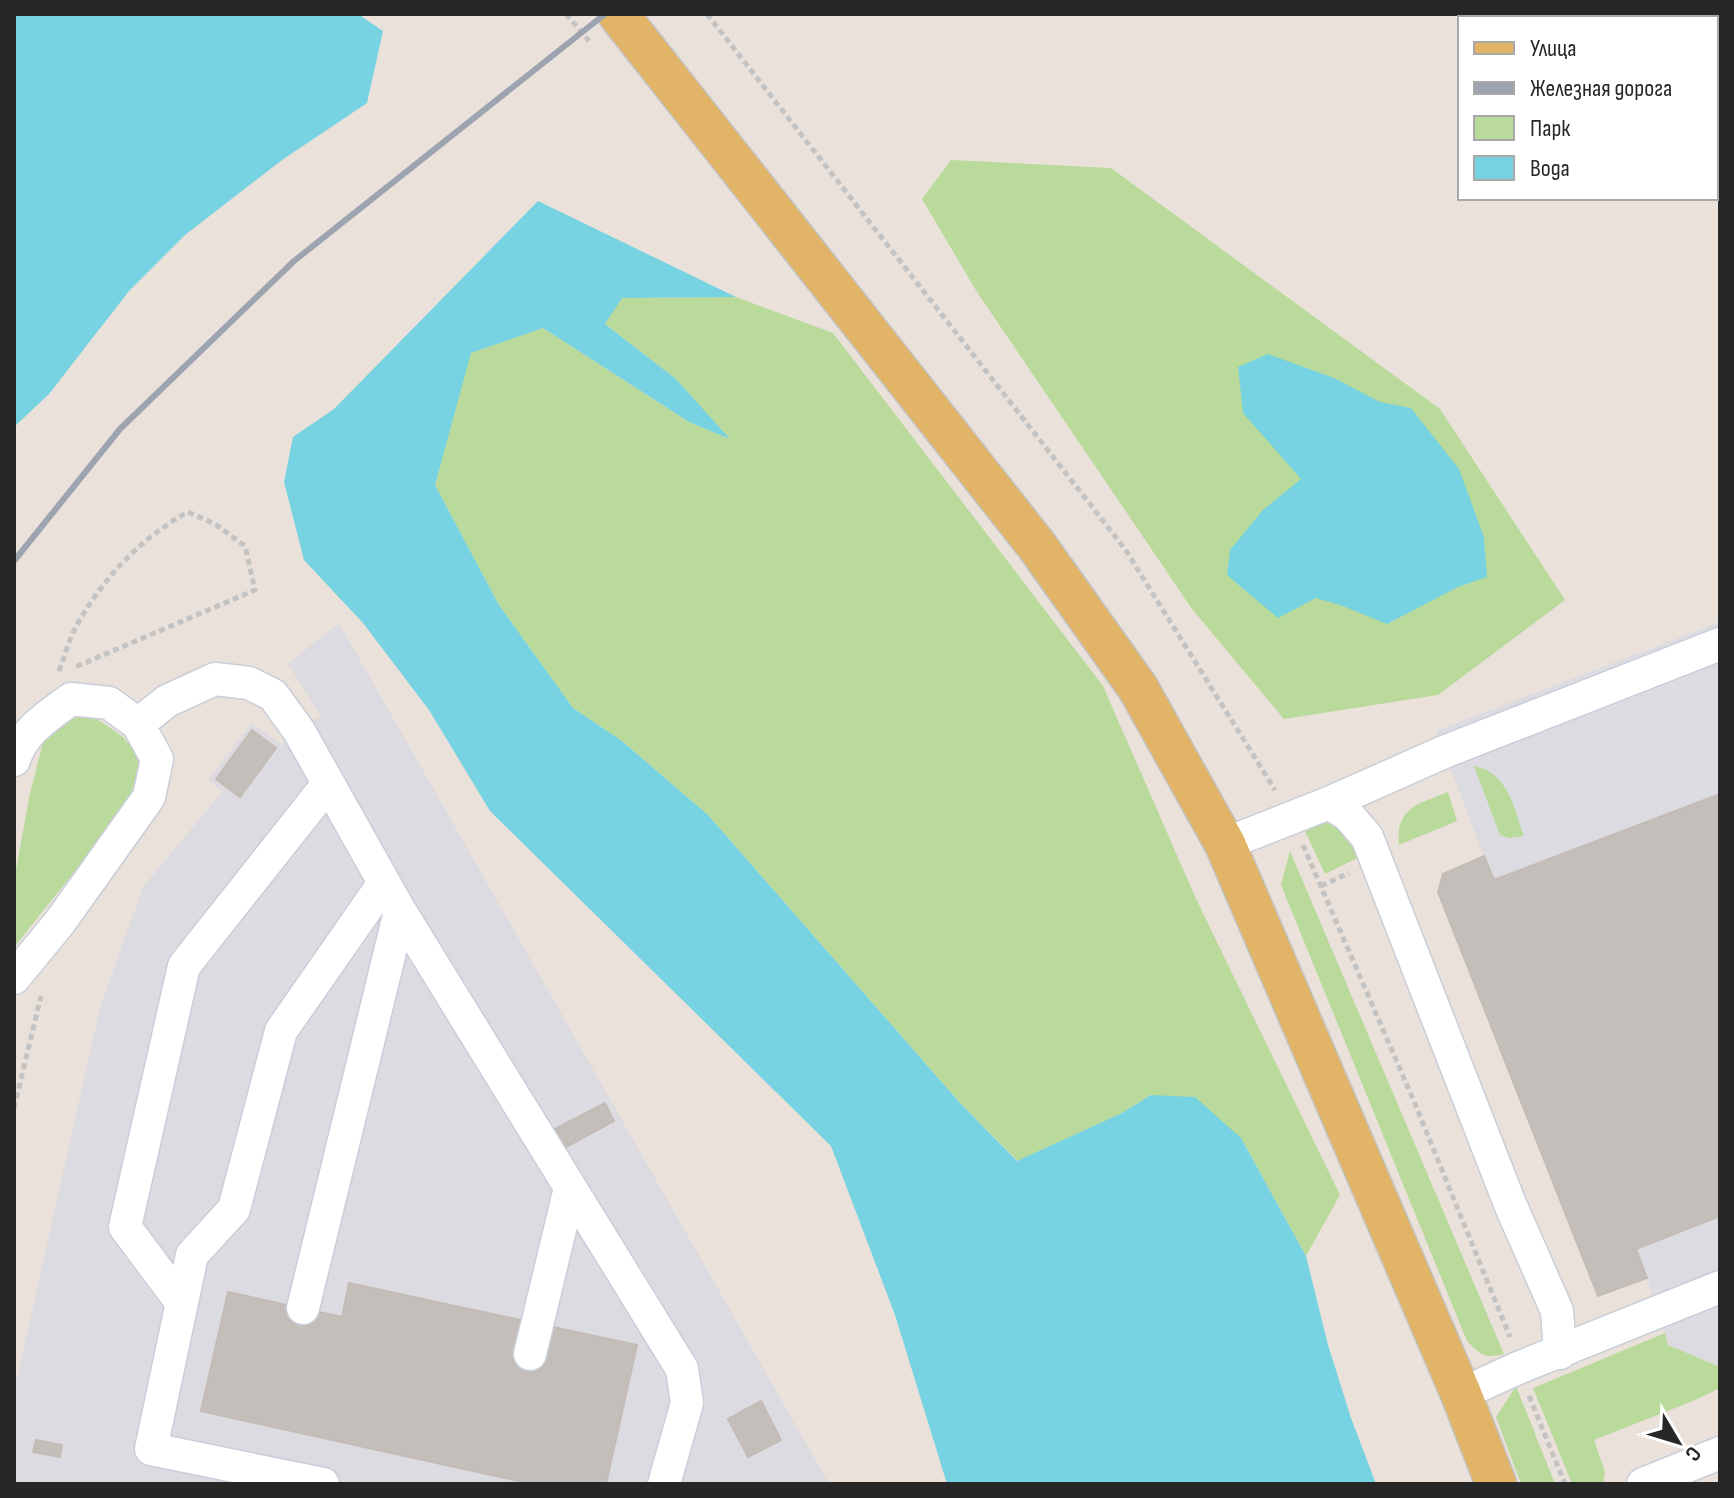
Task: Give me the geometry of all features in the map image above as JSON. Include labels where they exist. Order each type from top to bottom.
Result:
[{"type":"main road","points":[[618,14],[1037,546],[1138,688],[1225,844],[1461,1394],[1496,1484]]},
{"type":"lane","points":[[1225,844],[1329,803],[1444,752],[1720,644]]},
{"type":"lane","points":[[138,724],[167,701],[215,679],[249,683],[273,695],[299,731],[400,911],[682,1369],[687,1403],[664,1484]]},
{"type":"lane","points":[[14,760],[18,748],[36,724],[71,699],[109,703],[138,724],[157,759],[149,797],[60,922],[29,981]]},
{"type":"lane","points":[[181,1302],[125,1227],[184,966],[328,784]]},
{"type":"lane","points":[[1329,803],[1348,815],[1358,826],[1378,859],[1510,1204],[1557,1311],[1560,1353]]},
{"type":"lane","points":[[323,1484],[151,1449],[192,1255],[234,1209],[281,1031],[384,883]]},
{"type":"lane","points":[[303,1308],[400,911]]},
{"type":"lane","points":[[530,1354],[570,1188]]},
{"type":"lane","points":[[1461,1394],[1720,1287]]},
{"type":"lane","points":[[1643,1484],[1720,1453]]},
{"type":"path","points":[[566,14],[590,42]]},
{"type":"path","points":[[188,512],[215,524],[245,546],[255,590],[57,675],[76,625],[104,584],[162,526],[188,512]]},
{"type":"path","points":[[14,1108],[29,981]]},
{"type":"shaded area","points":[[1720,622],[1720,1367],[1668,1345],[1647,1278],[1598,1296],[1438,892],[1443,874],[1484,856],[1436,731]]},
{"type":"shaded area","points":[[339,623],[829,1484],[14,1484],[14,1392],[100,1008],[143,887],[223,791],[208,780],[252,723],[281,744],[321,716],[288,664]]},
{"type":"green space","points":[[951,160],[1111,168],[1440,409],[1565,600],[1438,695],[1284,719],[1192,609],[977,292],[922,199]]},
{"type":"green space","points":[[736,297],[833,333],[1103,686],[1197,901],[1340,1195],[1306,1256],[1241,1138],[1151,1095],[1122,1113],[1018,1161],[960,1103],[708,815],[622,741],[573,708],[499,605],[435,485],[470,353],[543,328],[689,422],[728,438],[676,379],[605,324],[621,298]]},
{"type":"green space","points":[[94,717],[122,736],[142,758],[127,806],[15,946],[14,881],[43,742],[68,718]]},
{"type":"green space","points":[[1474,766],[1486,770],[1502,783],[1513,803],[1524,836],[1509,838],[1500,835]]},
{"type":"green space","points":[[1448,792],[1457,821],[1399,845],[1401,822],[1405,815],[1419,804]]},
{"type":"green space","points":[[1328,822],[1341,827],[1365,854],[1325,874],[1305,831]]},
{"type":"green space","points":[[1290,851],[1504,1354],[1483,1355],[1467,1341],[1281,885]]},
{"type":"green space","points":[[1665,1333],[1668,1345],[1720,1367],[1720,1388],[1594,1440],[1605,1472],[1603,1484],[1572,1484],[1533,1388]]},
{"type":"green space","points":[[1516,1386],[1555,1484],[1521,1484],[1496,1417]]},
{"type":"water","points":[[14,14],[358,14],[383,31],[367,103],[282,160],[185,235],[129,291],[49,394],[14,427]]},
{"type":"water","points":[[538,201],[736,297],[622,298],[605,324],[676,379],[730,439],[689,422],[543,328],[471,353],[435,485],[499,605],[573,708],[622,741],[708,815],[960,1103],[1017,1161],[1122,1113],[1151,1095],[1195,1097],[1241,1138],[1306,1256],[1328,1345],[1376,1484],[947,1484],[895,1315],[831,1146],[490,811],[429,710],[363,623],[304,560],[284,482],[293,437],[334,409]]},
{"type":"water","points":[[1268,354],[1334,378],[1380,402],[1411,408],[1459,469],[1484,537],[1487,577],[1458,587],[1387,624],[1316,598],[1278,618],[1227,575],[1230,550],[1263,510],[1301,479],[1243,413],[1238,367]]},
{"type":"building","points":[[252,730],[276,748],[240,797],[216,779]]},
{"type":"building","points":[[1720,794],[1720,1216],[1636,1249],[1647,1278],[1598,1296],[1438,892],[1443,874],[1484,856],[1494,880]]},
{"type":"building","points":[[605,1103],[614,1121],[564,1148],[555,1129]]},
{"type":"building","points":[[349,1283],[637,1345],[606,1484],[532,1484],[201,1411],[228,1292],[342,1317]]},
{"type":"building","points":[[761,1401],[781,1440],[748,1457],[728,1419]]},
{"type":"building","points":[[36,1440],[62,1445],[60,1457],[33,1452]]},
{"type":"railway","points":[[14,561],[120,429],[294,261],[605,14]]}]
